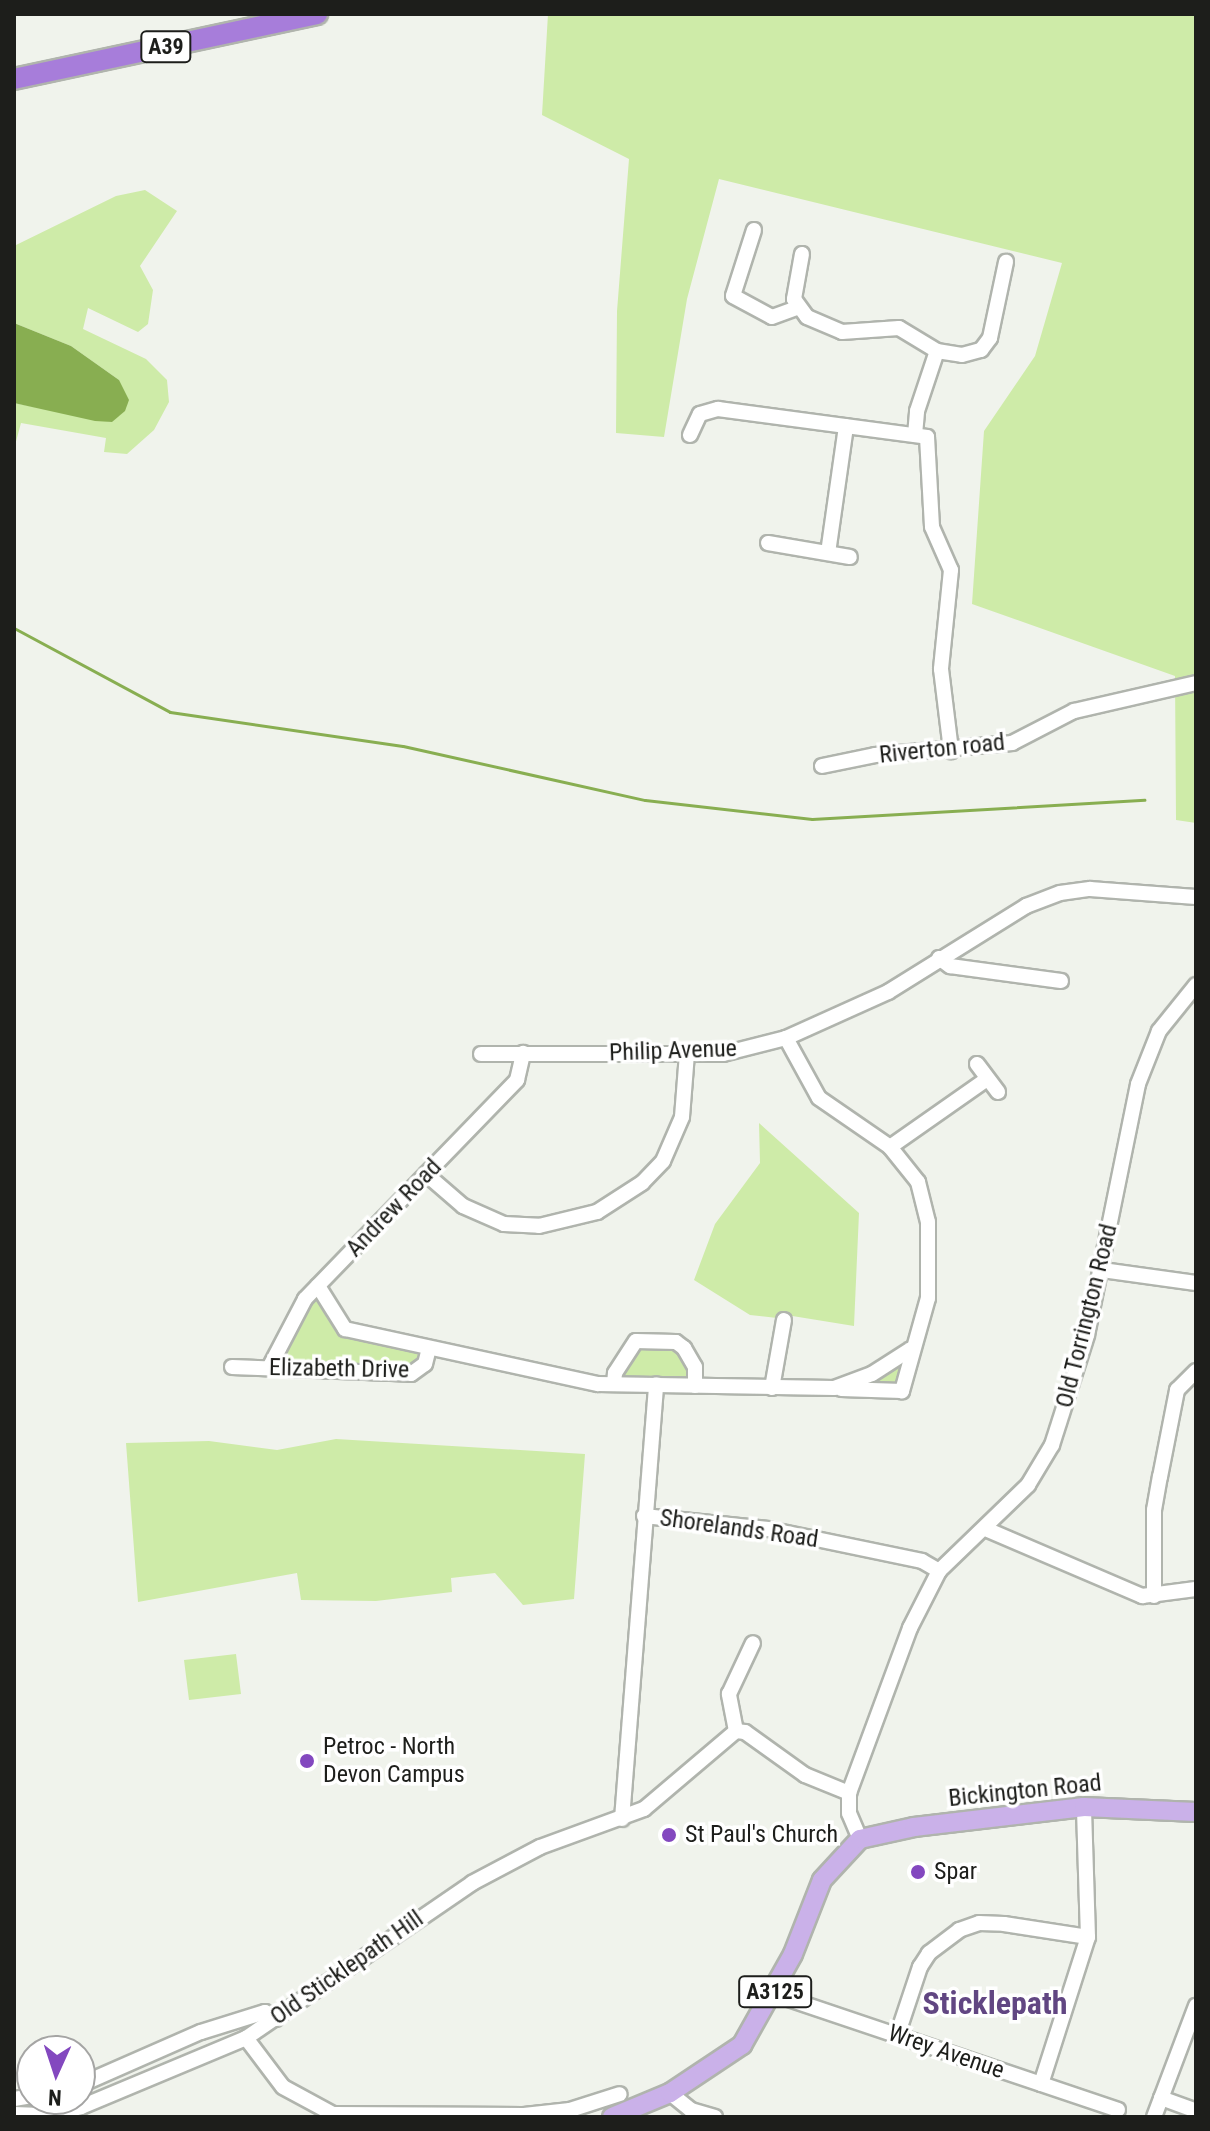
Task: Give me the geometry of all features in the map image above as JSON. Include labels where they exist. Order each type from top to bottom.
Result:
[{"type":"highway","name":"A39","points":[[14,79],[317,14]]},
{"type":"main road","name":"Bickington Road","points":[[860,1839],[1084,1807],[1196,1812]]},
{"type":"main road","name":"A3125","points":[[612,2117],[670,2093],[742,2045],[774,1994],[822,1880],[860,1839]]},
{"type":"street","points":[[754,230],[733,296],[772,317],[797,308],[842,332],[899,328],[937,351],[972,354],[990,338],[1006,262]]},
{"type":"street","points":[[797,308],[802,254]]},
{"type":"street","points":[[915,435],[937,351]]},
{"type":"street","points":[[690,435],[700,414],[718,409],[927,437],[931,443],[932,527],[951,570],[941,669],[951,751]]},
{"type":"street","points":[[828,553],[846,426]]},
{"type":"street","points":[[768,543],[850,557]]},
{"type":"street","name":"Riverton road","points":[[822,766],[875,755],[951,751],[1012,743],[1074,711],[1196,683]]},
{"type":"street","name":"Philip Avenue","points":[[481,1054],[723,1054],[786,1038],[888,992],[1026,906],[1060,893],[1090,889],[1196,897]]},
{"type":"street","points":[[939,958],[950,966],[1061,981]]},
{"type":"street","name":"Old Torrington Road","points":[[849,1793],[894,1663],[939,1571],[988,1530],[1028,1485],[1052,1445],[1102,1270],[1138,1084],[1159,1031],[1196,985]]},
{"type":"street","name":"Elizabeth Drive","points":[[318,1286],[345,1329],[614,1384],[834,1388],[899,1393],[928,1298],[928,1222],[918,1182],[890,1147],[819,1098],[786,1038]]},
{"type":"street","name":"Andrew Road","points":[[269,1368],[305,1299],[517,1080],[523,1053]]},
{"type":"street","points":[[426,1174],[463,1206],[504,1224],[539,1226],[597,1212],[642,1183],[663,1161],[682,1117],[687,1054]]},
{"type":"street","points":[[977,1064],[998,1092]]},
{"type":"street","points":[[890,1147],[987,1079]]},
{"type":"street","points":[[1102,1270],[1196,1283]]},
{"type":"street","points":[[772,1388],[784,1320]]},
{"type":"street","points":[[614,1384],[615,1373],[636,1341],[676,1342],[684,1348],[695,1367],[695,1386]]},
{"type":"street","name":"Elizabeth Drive","points":[[232,1367],[411,1374],[425,1364],[429,1348]]},
{"type":"street","name":"Elizabeth Drive","points":[[834,1388],[872,1374],[911,1349]]},
{"type":"street","points":[[1154,1596],[1154,1510],[1160,1477],[1177,1390],[1196,1371]]},
{"type":"street","points":[[644,1516],[656,1384]]},
{"type":"street","name":"Shorelands Road","points":[[622,1819],[644,1516],[768,1529],[922,1561],[939,1571]]},
{"type":"street","points":[[988,1530],[1088,1577],[1154,1596],[1196,1589]]},
{"type":"street","points":[[754,1642],[731,1684],[736,1731],[745,1732],[805,1775],[849,1793],[849,1813],[860,1839]]},
{"type":"street","name":"Old Sticklepath Hill","points":[[14,2114],[47,2115],[81,2107],[246,2038],[472,1883],[540,1847],[622,1819],[670,1791],[736,1731]]},
{"type":"street","points":[[1041,2084],[1088,1937],[1084,1807]]},
{"type":"street","points":[[897,2036],[920,1967],[929,1953],[959,1930],[979,1923],[1004,1924],[1088,1937]]},
{"type":"street","name":"Wrey Avenue","points":[[774,1994],[1118,2110]]},
{"type":"street","points":[[1154,2117],[1196,2006]]},
{"type":"street","points":[[96,2078],[201,2032],[265,2012],[276,2019]]},
{"type":"street","points":[[246,2038],[283,2087],[333,2114],[524,2115],[570,2110],[620,2094]]},
{"type":"street","points":[[670,2093],[691,2110],[715,2117]]},
{"type":"street","points":[[1161,2098],[1196,2111]]},
{"type":"shaded area","points":[[548,14],[1196,14],[1196,823],[1176,820],[1175,676],[972,604],[984,431],[1035,356],[1062,263],[719,179],[687,299],[664,437],[616,433],[617,311],[629,159],[542,115]]},
{"type":"shaded area","points":[[145,190],[177,211],[140,266],[153,290],[148,324],[138,332],[88,308],[83,329],[146,359],[167,380],[169,402],[154,430],[127,454],[104,452],[106,438],[21,423],[14,449],[14,403],[112,422],[119,380],[71,346],[14,323],[14,246],[116,196]]},
{"type":"shaded area","points":[[14,323],[71,346],[119,380],[129,400],[125,411],[112,422],[95,421],[14,403]]},
{"type":"shaded area","points":[[759,1123],[859,1213],[854,1326],[780,1314],[777,1318],[750,1315],[694,1280],[715,1224],[760,1163]]},
{"type":"shaded area","points":[[317,1295],[341,1331],[423,1352],[420,1363],[412,1370],[275,1364],[308,1301]]},
{"type":"shaded area","points":[[637,1345],[681,1351],[692,1383],[619,1380]]},
{"type":"shaded area","points":[[900,1364],[898,1387],[868,1384],[869,1381]]},
{"type":"shaded area","points":[[336,1439],[585,1454],[574,1599],[523,1605],[495,1573],[451,1578],[452,1592],[376,1601],[301,1600],[297,1573],[138,1602],[126,1443],[209,1441],[277,1450]]},
{"type":"shaded area","points":[[236,1654],[241,1694],[189,1700],[184,1660]]},
{"type":"waterway","points":[[14,628],[170,712],[403,746],[645,800],[812,819],[1144,800]]},
{"type":"place","name":"Petroc - North Devon Campus","points":[[307,1761]]},
{"type":"place","name":"St Paul's Church","points":[[669,1835]]},
{"type":"place","name":"Spar","points":[[918,1872]]},
{"type":"district","name":"Sticklepath","points":[[995,2003]]}]
